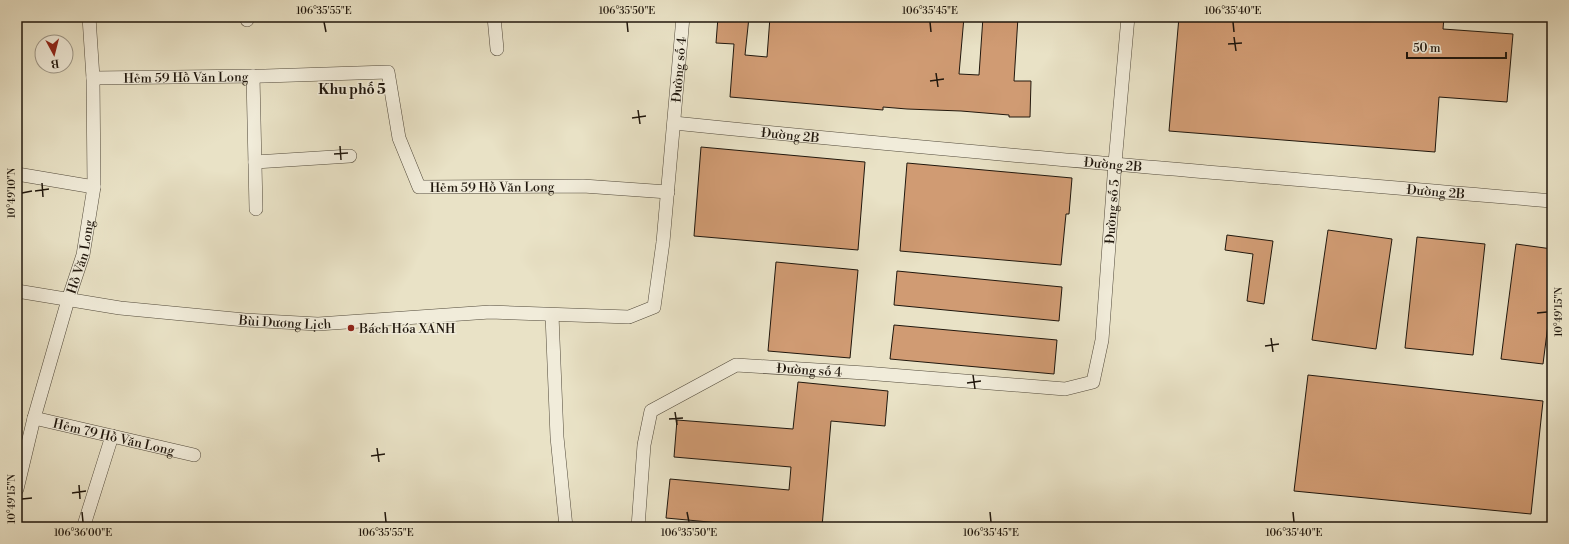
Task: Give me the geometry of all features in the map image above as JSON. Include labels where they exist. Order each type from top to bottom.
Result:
[{"type":"street","name":"Hồ Văn Long","points":[[17,489],[34,418],[68,300],[83,255],[94,187],[93,78],[89,17]]},
{"type":"street","points":[[494,17],[497,49]]},
{"type":"street","name":"Đường số 4","points":[[663,242],[683,17]]},
{"type":"street","name":"Đường số 5","points":[[1093,382],[1102,340],[1115,163],[1128,17]]},
{"type":"street","name":"Hẻm 59 Hồ Văn Long","points":[[93,78],[253,76],[388,72],[399,138],[419,187],[583,186],[668,192]]},
{"type":"street","points":[[253,76],[256,209]]},
{"type":"street","name":"Đường 2B","points":[[674,123],[890,145],[1552,201]]},
{"type":"street","points":[[255,162],[350,156]]},
{"type":"street","points":[[17,174],[94,187]]},
{"type":"street","name":"Bùi Dương Lịch","points":[[17,291],[120,308],[245,320],[318,324],[490,312],[629,317],[654,307],[663,242]]},
{"type":"street","points":[[552,315],[557,436],[566,527]]},
{"type":"street","name":"Đường số 4","points":[[638,527],[644,445],[652,411],[736,365],[865,373],[1065,389],[1093,382]]},
{"type":"street","name":"Hẻm 79 Hồ Văn Long","points":[[34,418],[194,455]]},
{"type":"street","points":[[84,525],[112,436]]},
{"type":"building","points":[[718,17],[749,17],[745,55],[767,57],[770,17],[964,17],[959,74],[979,75],[983,17],[1018,17],[1014,81],[1031,81],[1030,117],[1009,117],[1009,115],[961,111],[883,107],[883,110],[730,97],[734,44],[716,43]]},
{"type":"building","points":[[1179,17],[1444,17],[1443,29],[1513,34],[1507,102],[1439,97],[1435,152],[1169,131]]},
{"type":"building","points":[[701,147],[865,162],[858,250],[694,236]]},
{"type":"building","points":[[907,163],[1072,178],[1069,214],[1066,214],[1061,265],[900,251]]},
{"type":"building","points":[[1328,230],[1392,239],[1376,349],[1312,340]]},
{"type":"building","points":[[1227,235],[1273,241],[1264,304],[1247,301],[1253,254],[1225,250]]},
{"type":"building","points":[[1417,237],[1485,244],[1473,355],[1405,348]]},
{"type":"building","points":[[1516,244],[1552,249],[1552,293],[1543,364],[1501,359]]},
{"type":"building","points":[[776,262],[858,270],[850,358],[768,351]]},
{"type":"building","points":[[897,271],[1062,287],[1059,321],[894,305]]},
{"type":"building","points":[[894,325],[1057,340],[1054,374],[890,359]]},
{"type":"building","points":[[1308,375],[1543,401],[1531,514],[1294,491]]},
{"type":"building","points":[[798,382],[888,391],[885,426],[831,421],[822,527],[763,527],[666,518],[670,479],[789,490],[791,467],[674,457],[677,420],[793,429]]},
{"type":"place","name":"Bách Hóa XANH","points":[[351,328]]},
{"type":"district","name":"Khu phố 5","points":[[352,89]]}]
